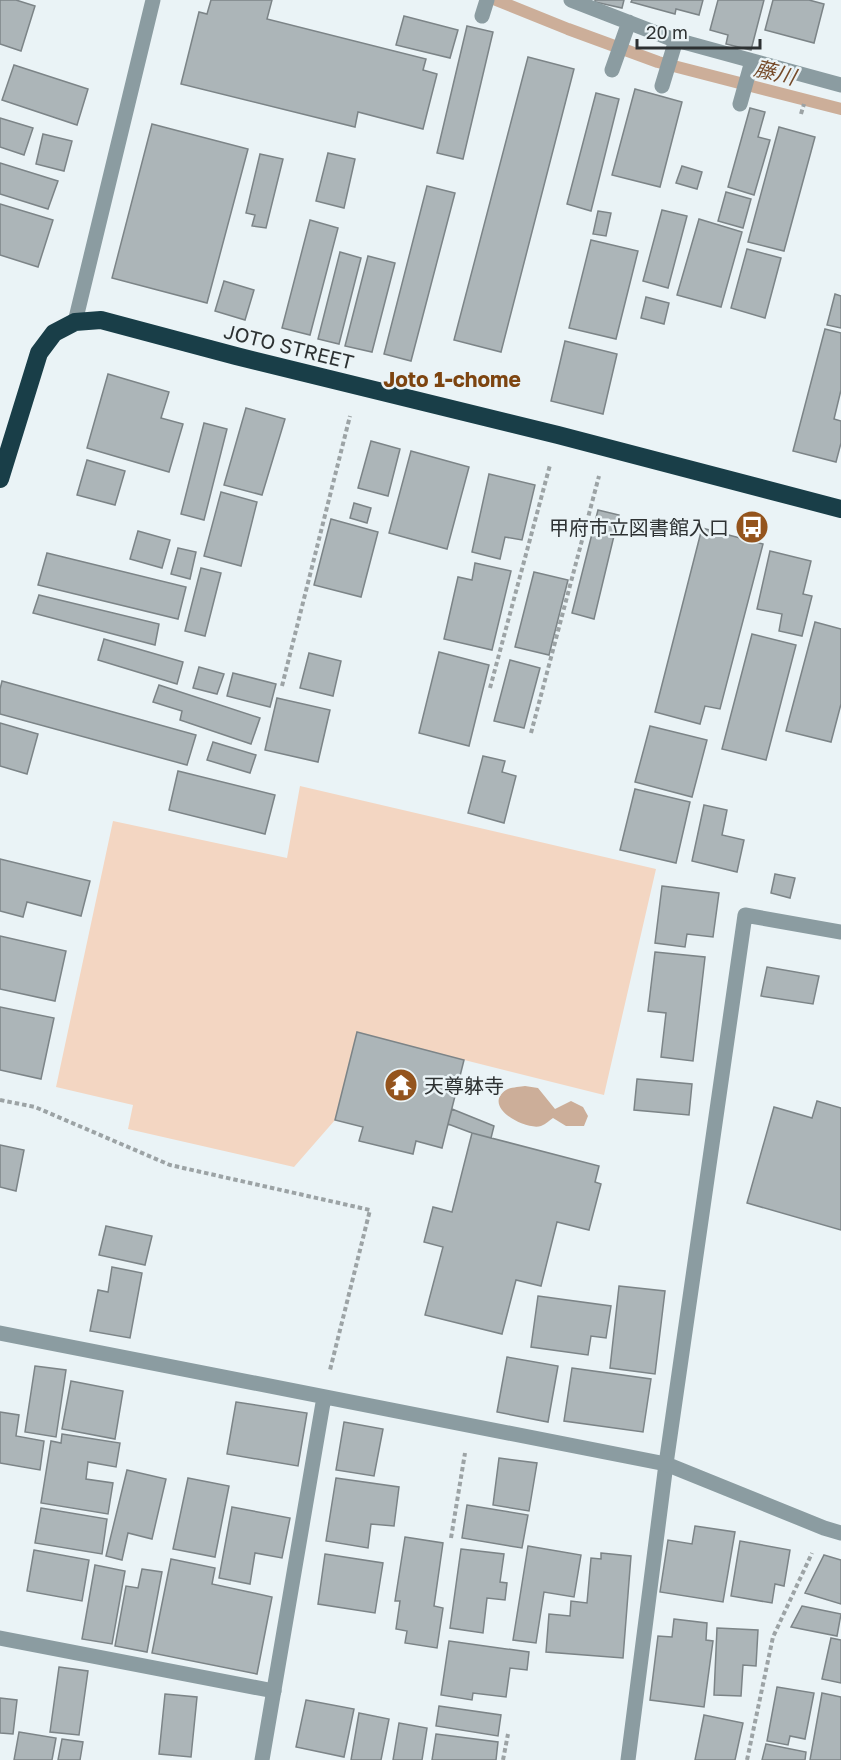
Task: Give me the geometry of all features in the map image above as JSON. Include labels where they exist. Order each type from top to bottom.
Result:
[{"type":"highway","name":"JOTO STREET","points":[[75,322],[101,320],[841,509]]},
{"type":"highway","points":[[0,479],[39,353],[54,333],[75,322]]},
{"type":"street","points":[[75,322],[153,0]]},
{"type":"street","points":[[482,16],[487,0]]},
{"type":"street","points":[[572,0],[628,27],[675,45],[750,66],[841,85]]},
{"type":"street","points":[[612,69],[628,27]]},
{"type":"street","points":[[662,86],[675,45]]},
{"type":"street","points":[[740,104],[750,66]]},
{"type":"street","points":[[628,1760],[666,1464],[745,915],[841,932]]},
{"type":"street","points":[[0,1333],[666,1464],[841,1533]]},
{"type":"street","points":[[262,1760],[324,1397]]},
{"type":"street","points":[[0,1638],[274,1691]]},
{"type":"path","points":[[282,686],[358,386]]},
{"type":"path","points":[[490,688],[558,435]]},
{"type":"path","points":[[531,733],[607,448]]},
{"type":"path","points":[[0,1100],[35,1107],[170,1165],[370,1210],[324,1397]]},
{"type":"path","points":[[451,1538],[469,1426]]},
{"type":"path","points":[[747,1760],[773,1637],[824,1528]]},
{"type":"path","points":[[503,1760],[508,1734]]},
{"type":"shaded area","points":[[300,786],[656,869],[604,1095],[357,1033],[335,1120],[294,1167],[128,1129],[133,1105],[56,1087],[113,821],[287,858]]},
{"type":"shaded area","points":[[525,1086],[538,1088],[555,1109],[571,1101],[583,1107],[588,1116],[584,1126],[566,1126],[553,1118],[541,1126],[534,1127],[509,1116],[499,1104],[500,1097],[508,1089]]},
{"type":"building","points":[[0,0],[16,0],[35,6],[21,51],[0,44]]},
{"type":"building","points":[[211,0],[272,0],[267,19],[426,59],[423,70],[437,74],[423,129],[358,112],[355,127],[181,84],[199,12],[207,14]]},
{"type":"building","points":[[595,0],[624,0],[622,8],[595,2]]},
{"type":"building","points":[[632,0],[703,0],[699,15],[676,9],[675,14],[631,2]]},
{"type":"building","points":[[718,0],[764,0],[751,50],[726,44],[728,35],[710,30]]},
{"type":"building","points":[[773,0],[809,0],[824,4],[814,43],[765,30]]},
{"type":"building","points":[[404,16],[458,30],[450,58],[396,45]]},
{"type":"building","points":[[467,26],[493,32],[463,159],[437,153]]},
{"type":"building","points":[[528,57],[574,69],[501,352],[454,340]]},
{"type":"building","points":[[14,65],[88,89],[77,125],[2,100]]},
{"type":"building","points":[[635,89],[682,102],[660,187],[612,175]]},
{"type":"building","points":[[596,93],[619,99],[591,211],[567,204]]},
{"type":"building","points":[[750,108],[765,112],[758,137],[770,140],[754,195],[728,187]]},
{"type":"building","points":[[0,118],[33,128],[24,155],[0,147]]},
{"type":"building","points":[[152,124],[248,149],[207,303],[112,278]]},
{"type":"building","points":[[779,127],[815,137],[784,251],[748,242]]},
{"type":"building","points":[[43,134],[72,141],[64,171],[36,164]]},
{"type":"building","points":[[328,153],[355,159],[344,208],[316,201]]},
{"type":"building","points":[[260,154],[283,159],[266,228],[252,226],[255,215],[246,213]]},
{"type":"building","points":[[0,163],[58,181],[48,209],[0,194]]},
{"type":"building","points":[[682,166],[702,172],[697,189],[676,183]]},
{"type":"building","points":[[427,186],[455,193],[411,361],[384,354]]},
{"type":"building","points":[[726,192],[751,199],[743,228],[718,221]]},
{"type":"building","points":[[0,204],[53,220],[38,267],[0,255]]},
{"type":"building","points":[[662,210],[687,216],[668,288],[643,281]]},
{"type":"building","points":[[598,211],[611,213],[606,236],[593,234]]},
{"type":"building","points":[[699,219],[742,232],[721,307],[677,295]]},
{"type":"building","points":[[310,220],[338,228],[310,335],[282,328]]},
{"type":"building","points":[[591,240],[638,251],[616,339],[569,328]]},
{"type":"building","points":[[747,249],[781,258],[765,318],[731,308]]},
{"type":"building","points":[[340,252],[361,258],[339,344],[318,339]]},
{"type":"building","points":[[368,256],[395,263],[372,352],[345,346]]},
{"type":"building","points":[[224,281],[254,290],[245,320],[215,311]]},
{"type":"building","points":[[835,294],[841,296],[841,328],[827,325]]},
{"type":"building","points":[[646,297],[669,303],[664,324],[641,318]]},
{"type":"building","points":[[825,329],[841,333],[841,390],[834,419],[841,421],[841,443],[836,462],[793,451]]},
{"type":"building","points":[[565,341],[617,354],[603,414],[551,401]]},
{"type":"building","points":[[108,374],[169,392],[161,418],[183,424],[169,472],[87,448]]},
{"type":"building","points":[[246,408],[285,419],[262,495],[224,485]]},
{"type":"building","points":[[204,423],[227,429],[204,520],[181,514]]},
{"type":"building","points":[[371,441],[400,449],[388,496],[358,488]]},
{"type":"building","points":[[411,451],[469,467],[447,549],[389,533]]},
{"type":"building","points":[[87,460],[125,471],[115,505],[77,495]]},
{"type":"building","points":[[489,474],[535,485],[522,540],[505,537],[500,559],[472,552]]},
{"type":"building","points":[[221,492],[257,502],[241,566],[204,556]]},
{"type":"building","points":[[354,503],[371,508],[367,523],[350,518]]},
{"type":"building","points":[[598,510],[619,515],[594,619],[572,613]]},
{"type":"building","points":[[331,519],[378,532],[361,597],[314,585]]},
{"type":"building","points":[[702,528],[763,544],[720,709],[705,706],[700,724],[655,712]]},
{"type":"building","points":[[138,531],[170,540],[162,568],[130,559]]},
{"type":"building","points":[[178,548],[196,552],[190,579],[171,574]]},
{"type":"building","points":[[770,551],[811,561],[803,594],[812,596],[802,636],[779,631],[782,614],[757,609]]},
{"type":"building","points":[[47,553],[186,587],[178,619],[38,585]]},
{"type":"building","points":[[475,563],[511,571],[492,650],[444,639],[458,577],[472,580]]},
{"type":"building","points":[[201,568],[221,573],[205,636],[185,631]]},
{"type":"building","points":[[534,572],[568,580],[549,655],[515,647]]},
{"type":"building","points":[[39,595],[159,624],[155,645],[33,613]]},
{"type":"building","points":[[815,622],[841,629],[841,704],[831,742],[786,731]]},
{"type":"building","points":[[752,634],[796,645],[766,760],[722,749]]},
{"type":"building","points":[[104,639],[183,662],[177,684],[98,660]]},
{"type":"building","points":[[439,652],[489,665],[469,746],[419,733]]},
{"type":"building","points":[[309,653],[341,661],[333,696],[300,688]]},
{"type":"building","points":[[510,660],[540,668],[524,728],[494,721]]},
{"type":"building","points":[[199,667],[224,674],[217,694],[193,688]]},
{"type":"building","points":[[233,673],[276,684],[270,707],[227,696]]},
{"type":"building","points":[[2,681],[196,735],[187,765],[0,714]]},
{"type":"building","points":[[159,685],[260,718],[251,744],[180,720],[182,711],[153,702]]},
{"type":"building","points":[[277,698],[330,710],[318,762],[265,750]]},
{"type":"building","points":[[0,723],[38,734],[27,774],[0,766]]},
{"type":"building","points":[[650,726],[707,740],[692,797],[635,782]]},
{"type":"building","points":[[213,742],[256,755],[250,773],[207,760]]},
{"type":"building","points":[[483,756],[505,761],[502,772],[516,776],[504,823],[468,813]]},
{"type":"building","points":[[178,771],[275,795],[265,834],[169,810]]},
{"type":"building","points":[[635,789],[690,802],[676,863],[620,850]]},
{"type":"building","points":[[704,805],[727,810],[722,835],[744,840],[737,872],[692,861]]},
{"type":"building","points":[[0,859],[90,881],[81,916],[27,902],[23,917],[0,911]]},
{"type":"building","points":[[775,874],[795,878],[790,898],[771,893]]},
{"type":"building","points":[[662,886],[719,893],[713,937],[687,934],[685,947],[655,943]]},
{"type":"building","points":[[0,936],[66,951],[55,1001],[0,989]]},
{"type":"building","points":[[655,952],[705,957],[693,1061],[661,1057],[666,1013],[648,1011]]},
{"type":"building","points":[[767,967],[819,976],[813,1004],[761,996]]},
{"type":"building","points":[[0,1007],[54,1018],[41,1079],[0,1070]]},
{"type":"building","name":"天尊躰寺","points":[[357,1032],[464,1060],[442,1148],[416,1141],[413,1154],[359,1141],[363,1127],[335,1120]]},
{"type":"building","points":[[637,1079],[692,1084],[689,1115],[634,1110]]},
{"type":"building","points":[[817,1101],[841,1108],[841,1230],[747,1203],[774,1107],[812,1118]]},
{"type":"building","points":[[452,1109],[494,1126],[491,1138],[448,1124]]},
{"type":"building","points":[[472,1133],[599,1166],[595,1182],[601,1184],[589,1230],[557,1222],[541,1286],[516,1280],[502,1334],[425,1315],[443,1247],[424,1242],[433,1207],[452,1212]]},
{"type":"building","points":[[0,1145],[24,1150],[16,1191],[0,1187]]},
{"type":"building","points":[[106,1226],[152,1236],[145,1265],[99,1255]]},
{"type":"building","points":[[112,1267],[142,1273],[130,1338],[90,1331],[98,1290],[108,1292]]},
{"type":"building","points":[[619,1286],[665,1291],[655,1374],[610,1368]]},
{"type":"building","points":[[538,1296],[611,1306],[606,1338],[591,1336],[588,1355],[531,1347]]},
{"type":"building","points":[[507,1357],[558,1366],[548,1422],[497,1412]]},
{"type":"building","points":[[35,1366],[66,1370],[56,1437],[25,1432]]},
{"type":"building","points":[[572,1368],[651,1379],[643,1432],[564,1421]]},
{"type":"building","points":[[71,1381],[123,1391],[115,1439],[62,1429]]},
{"type":"building","points":[[236,1402],[307,1413],[298,1466],[227,1454]]},
{"type":"building","points":[[0,1412],[19,1415],[16,1436],[44,1441],[40,1470],[0,1463]]},
{"type":"building","points":[[344,1422],[383,1429],[374,1476],[336,1470]]},
{"type":"building","points":[[62,1434],[120,1443],[116,1467],[88,1462],[86,1479],[113,1483],[108,1514],[41,1503],[51,1441],[61,1443]]},
{"type":"building","points":[[499,1458],[537,1463],[529,1511],[493,1505]]},
{"type":"building","points":[[127,1470],[166,1479],[152,1539],[128,1533],[122,1560],[106,1556]]},
{"type":"building","points":[[188,1478],[229,1486],[215,1557],[173,1549]]},
{"type":"building","points":[[336,1478],[399,1487],[394,1526],[371,1524],[368,1548],[326,1541]]},
{"type":"building","points":[[467,1505],[528,1515],[522,1548],[462,1538]]},
{"type":"building","points":[[232,1507],[290,1518],[282,1558],[255,1553],[250,1584],[219,1578]]},
{"type":"building","points":[[41,1508],[107,1519],[102,1554],[35,1543]]},
{"type":"building","points":[[695,1526],[735,1532],[723,1602],[660,1592],[668,1540],[692,1544]]},
{"type":"building","points":[[405,1537],[443,1543],[434,1606],[443,1608],[437,1648],[405,1643],[407,1631],[396,1629],[400,1601],[395,1601]]},
{"type":"building","points":[[740,1541],[790,1550],[784,1586],[775,1584],[772,1603],[731,1596]]},
{"type":"building","points":[[528,1546],[581,1555],[574,1597],[544,1592],[536,1643],[513,1640]]},
{"type":"building","points":[[461,1549],[504,1554],[500,1582],[507,1583],[505,1600],[487,1598],[483,1633],[450,1628]]},
{"type":"building","points":[[34,1550],[89,1560],[82,1601],[27,1591]]},
{"type":"building","points":[[601,1553],[631,1556],[623,1658],[546,1652],[549,1614],[570,1616],[571,1601],[587,1603],[591,1558],[601,1559]]},
{"type":"building","points":[[325,1554],[383,1563],[375,1613],[318,1604]]},
{"type":"building","points":[[824,1555],[841,1560],[841,1604],[805,1593]]},
{"type":"building","points":[[171,1559],[215,1568],[212,1584],[272,1597],[257,1674],[152,1653]]},
{"type":"building","points":[[95,1565],[125,1571],[112,1644],[82,1639]]},
{"type":"building","points":[[142,1569],[162,1572],[147,1652],[115,1646],[126,1586],[138,1588]]},
{"type":"building","points":[[802,1606],[841,1614],[837,1636],[791,1627]]},
{"type":"building","points":[[674,1619],[707,1623],[706,1640],[713,1641],[704,1707],[650,1700],[658,1636],[672,1637]]},
{"type":"building","points":[[717,1628],[758,1630],[756,1666],[743,1665],[741,1696],[714,1695]]},
{"type":"building","points":[[831,1638],[841,1640],[841,1683],[822,1679]]},
{"type":"building","points":[[449,1641],[529,1652],[527,1670],[510,1668],[506,1697],[473,1693],[472,1700],[441,1695]]},
{"type":"building","points":[[59,1667],[88,1671],[79,1735],[50,1732]]},
{"type":"building","points":[[777,1687],[814,1693],[805,1739],[790,1736],[788,1745],[767,1741]]},
{"type":"building","points":[[822,1693],[841,1697],[841,1760],[810,1760]]},
{"type":"building","points":[[165,1694],[197,1697],[191,1757],[159,1754]]},
{"type":"building","points":[[0,1698],[17,1700],[13,1734],[0,1733]]},
{"type":"building","points":[[306,1700],[354,1709],[344,1757],[296,1747]]},
{"type":"building","points":[[439,1706],[501,1715],[498,1736],[436,1726]]},
{"type":"building","points":[[359,1713],[389,1719],[381,1760],[351,1760]]},
{"type":"building","points":[[704,1715],[743,1723],[735,1760],[695,1760]]},
{"type":"building","points":[[399,1723],[427,1728],[422,1760],[393,1760]]},
{"type":"building","points":[[19,1732],[56,1738],[52,1760],[14,1760]]},
{"type":"building","points":[[436,1734],[498,1742],[496,1760],[432,1760]]},
{"type":"building","points":[[62,1739],[83,1742],[80,1760],[58,1760]]},
{"type":"building","points":[[766,1744],[806,1752],[805,1760],[762,1760]]},
{"type":"waterway","name":"藤川","points":[[496,0],[658,62],[841,109]]},
{"type":"place","name":"甲府市立図書館入口","points":[[752,527]]},
{"type":"place","name":"天尊躰寺","points":[[401,1085]]},
{"type":"district","name":"Joto 1-chome","points":[[452,379]]}]
